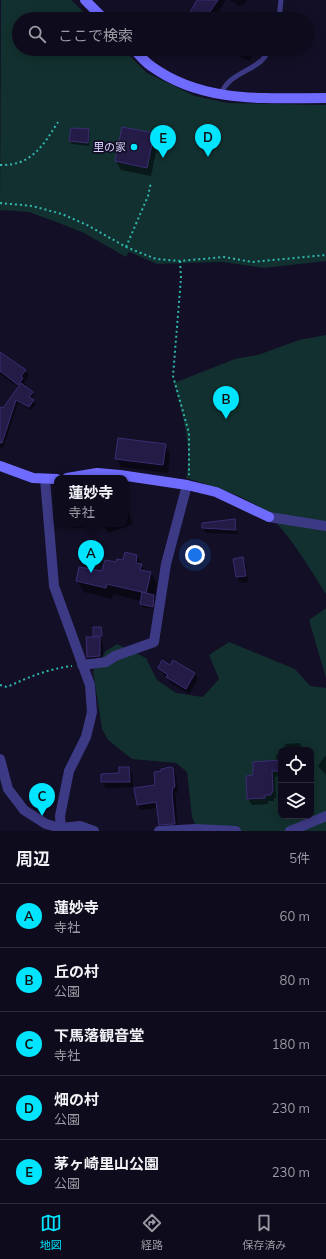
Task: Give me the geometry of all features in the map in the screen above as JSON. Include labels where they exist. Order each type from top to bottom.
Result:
[{"type":"street","points":[[85,0],[97,12]]},
{"type":"street","points":[[141,56],[150,66],[171,78],[202,91],[221,96],[326,98]]},
{"type":"street","points":[[0,466],[33,478],[54,479]]},
{"type":"street","points":[[85,475],[97,473],[126,475]]},
{"type":"street","points":[[128,475],[216,492],[269,517],[326,526]]},
{"type":"street","points":[[46,479],[54,586],[90,685],[92,712],[86,737],[69,771],[60,816],[61,828]]},
{"type":"street","points":[[82,665],[106,662],[115,656],[154,642],[166,564],[187,486]]},
{"type":"street","points":[[0,759],[4,790],[24,810],[46,824],[61,828],[80,826],[94,831]]},
{"type":"street","points":[[290,831],[326,816]]},
{"type":"street","points":[[160,831],[196,829],[236,831]]},
{"type":"lane","points":[[280,12],[281,0]]},
{"type":"lane","points":[[221,96],[223,88],[231,80],[261,61],[265,56]]},
{"type":"path","points":[[0,165],[25,161],[42,148],[58,122]]},
{"type":"path","points":[[126,247],[148,196],[151,182]]},
{"type":"path","points":[[0,203],[32,206],[62,214],[87,225],[126,247],[156,259],[180,261],[224,257],[252,262],[326,255]]},
{"type":"path","points":[[180,261],[181,278],[173,376],[189,433],[191,469],[187,486]]},
{"type":"path","points":[[0,685],[7,688],[31,676],[54,668],[82,665]]},
{"type":"green space","points":[[1,0],[71,0],[84,12],[12,12],[12,56],[130,56],[147,73],[195,96],[228,103],[326,105],[326,261],[264,268],[222,262],[157,264],[129,252],[126,257],[84,233],[29,212],[0,210]]},
{"type":"green space","points":[[326,335],[326,594],[304,559],[269,515],[244,498],[186,478],[188,454],[186,430],[174,383],[235,359],[258,355],[299,340]]},
{"type":"green space","points":[[326,608],[326,678],[309,620]]},
{"type":"green space","points":[[229,642],[295,669],[310,686],[326,688],[326,831],[198,831],[192,817],[187,772],[176,763],[132,759],[108,740],[102,729],[93,671],[106,651],[117,644],[146,658],[157,680],[176,693],[203,697],[219,679],[209,655]]},
{"type":"building","points":[[197,0],[218,0],[210,12],[190,12]]},
{"type":"building","name":"里の家","points":[[122,127],[154,133],[147,168],[115,161]]},
{"type":"building","points":[[71,128],[89,129],[88,143],[69,141]]},
{"type":"building","points":[[0,352],[26,370],[21,376],[23,378],[18,385],[0,371]]},
{"type":"building","points":[[21,383],[33,392],[29,397],[34,400],[29,407],[16,400],[2,443],[0,443],[0,407],[3,408]]},
{"type":"building","points":[[118,438],[166,444],[163,465],[115,459]]},
{"type":"building","points":[[235,519],[236,530],[202,528],[202,523]]},
{"type":"building","points":[[125,552],[137,555],[136,563],[142,564],[140,570],[151,572],[146,593],[107,584],[106,588],[76,581],[79,567],[102,571],[105,560],[116,562],[117,559],[123,560]]},
{"type":"building","points":[[243,557],[246,576],[236,577],[233,559]]},
{"type":"building","points":[[142,592],[154,595],[153,607],[140,604]]},
{"type":"building","points":[[93,627],[101,627],[102,636],[93,636]]},
{"type":"building","points":[[86,637],[100,637],[100,656],[87,657]]},
{"type":"building","points":[[162,660],[170,665],[173,660],[195,673],[186,689],[166,677],[168,675],[158,668]]},
{"type":"building","points":[[278,760],[278,771],[272,771],[273,792],[271,795],[265,795],[265,798],[247,799],[246,776],[253,775],[253,762]]},
{"type":"building","points":[[119,767],[129,767],[130,782],[101,782],[101,774],[119,773]]},
{"type":"building","points":[[170,767],[173,768],[175,787],[173,787],[172,794],[175,824],[159,825],[156,802],[137,805],[134,788],[155,785],[154,772]]},
{"type":"place","name":"里の家","points":[[134,147]]},
{"type":"place","name":"畑の村","points":[[208,157]]},
{"type":"place","name":"茅ヶ崎里山公園","points":[[163,158]]},
{"type":"place","name":"丘の村","points":[[226,419]]},
{"type":"place","name":"蓮妙寺","points":[[91,573]]},
{"type":"place","name":"下馬落観音堂","points":[[42,816]]}]
